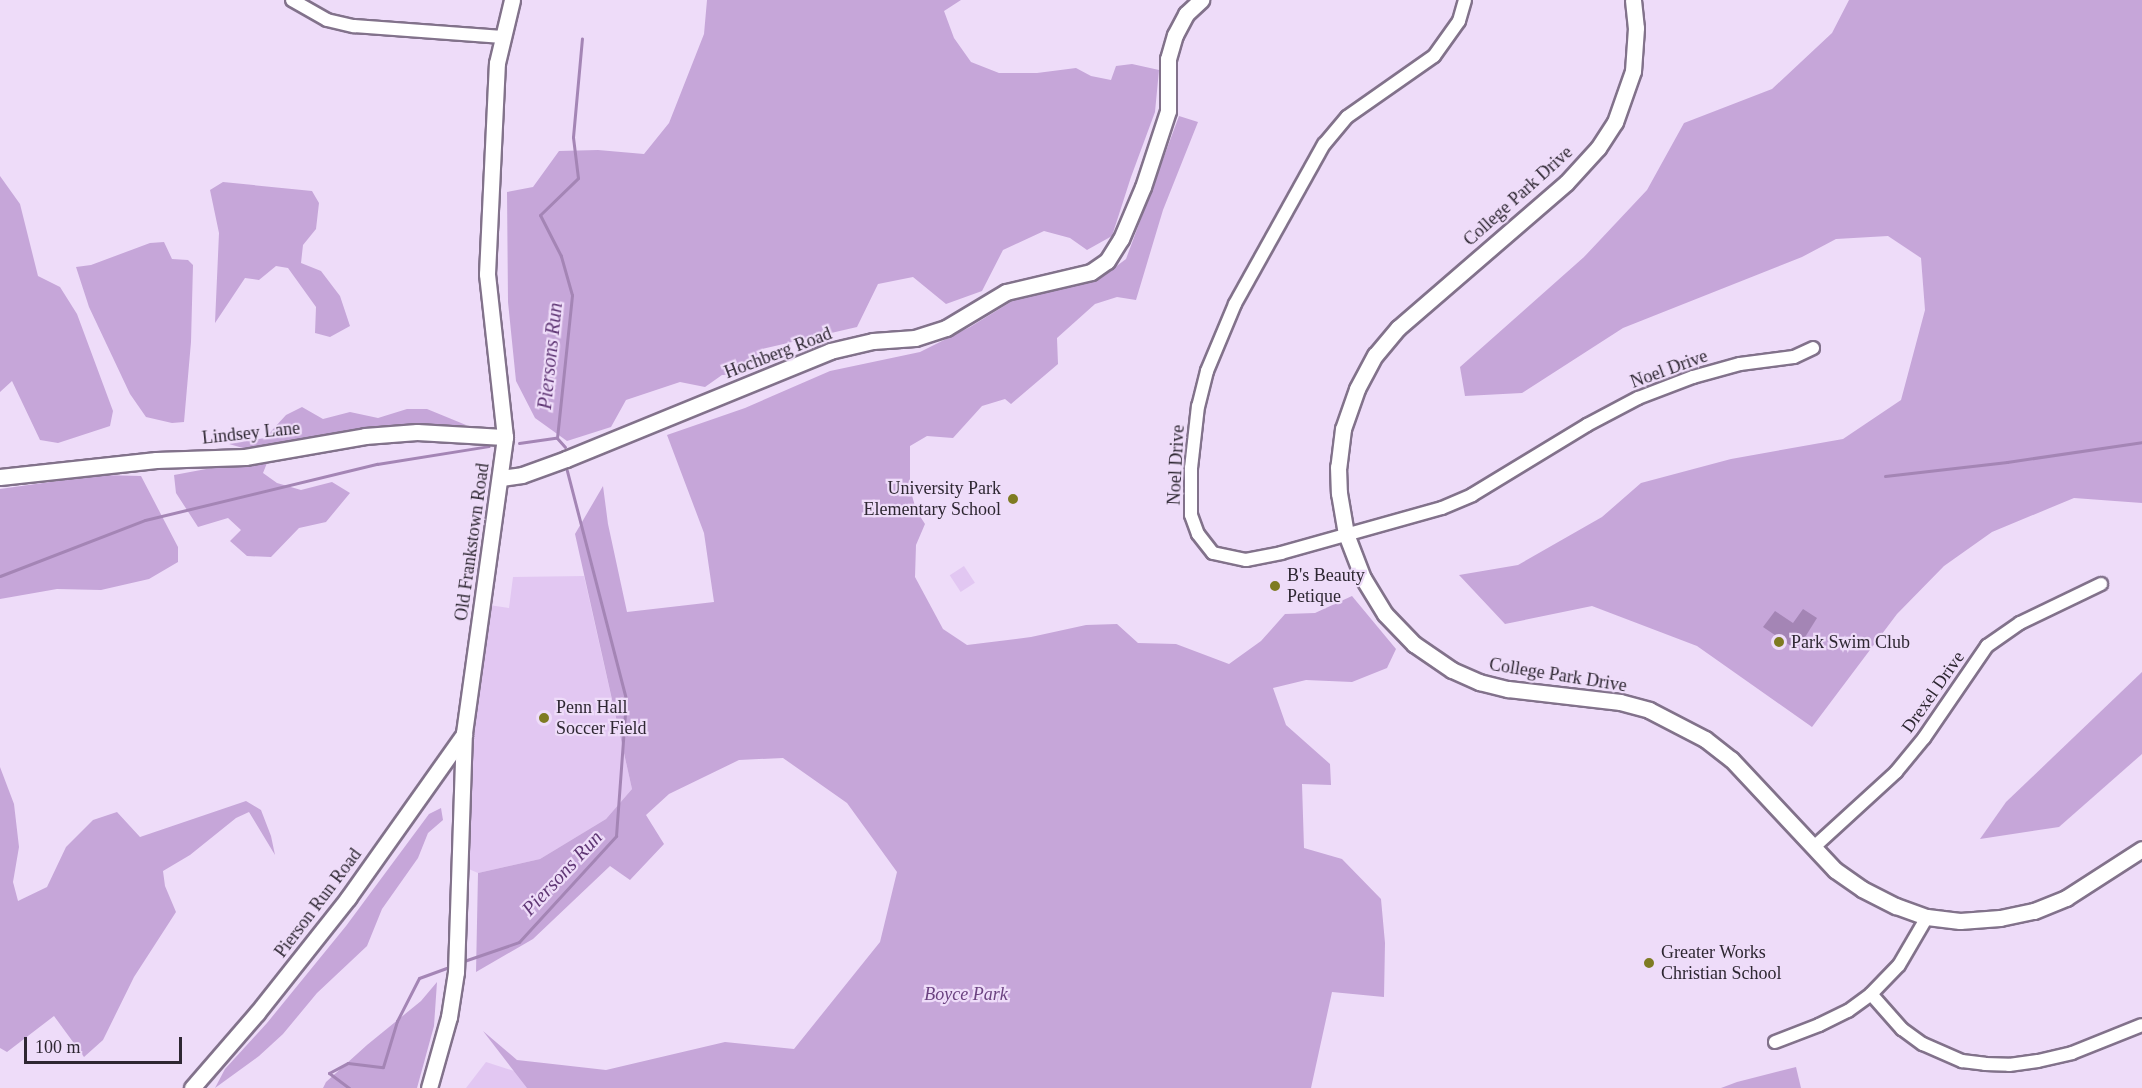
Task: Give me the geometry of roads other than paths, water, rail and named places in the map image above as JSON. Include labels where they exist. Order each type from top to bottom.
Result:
[{"type":"street","points":[[292,0],[327,20],[354,26],[503,37]]},
{"type":"street","name":"Old Frankstown Road","points":[[429,1088],[449,1017],[456,965],[464,733],[505,436],[487,274],[494,106],[503,37],[512,0]]},
{"type":"street","name":"Hochberg Road","points":[[501,478],[522,475],[566,459],[830,351],[873,341],[915,338],[946,328],[1006,292],[1091,272],[1107,261],[1121,239],[1143,187],[1168,111],[1168,59],[1175,35],[1186,14],[1201,0]]},
{"type":"street","name":"Noel Drive","points":[[1465,0],[1459,21],[1434,56],[1347,117],[1324,144],[1235,304],[1207,371],[1198,406],[1191,468],[1191,515],[1198,534],[1213,553],[1246,560],[1281,553],[1442,508],[1472,495],[1587,425],[1638,398],[1693,377],[1740,364],[1794,357],[1813,348]]},
{"type":"street","name":"College Park Drive","points":[[1633,0],[1636,28],[1633,71],[1616,122],[1598,148],[1566,183],[1398,328],[1366,369],[1349,409],[1340,448],[1339,493],[1346,534],[1363,578],[1385,614],[1414,644],[1433,658],[1479,682],[1508,689],[1620,702],[1649,710],[1677,722],[1705,739],[1731,759],[1835,870],[1862,889],[1896,906],[1927,917],[1960,921],[2000,918],[2034,911],[2066,898],[2142,849]]},
{"type":"street","name":"Lindsey Lane","points":[[0,477],[156,460],[245,457],[365,436],[406,432],[505,436]]},
{"type":"street","name":"Drexel Drive","points":[[1814,847],[1896,772],[1924,738],[1987,646],[2020,622],[2101,584]]},
{"type":"street","name":"Pierson Run Road","points":[[192,1088],[315,942],[464,733]]},
{"type":"street","points":[[1775,1042],[1829,1021],[1848,1011],[1871,994],[1899,965],[1927,917]]},
{"type":"street","points":[[1871,994],[1902,1029],[1923,1044],[1962,1061],[1985,1064],[2009,1065],[2072,1053],[2142,1025]]},
{"type":"waterway","name":"Piersons Run","points":[[565,447],[557,438],[572,295],[561,256],[540,215],[578,178],[573,137],[582,38]]},
{"type":"waterway","points":[[519,443],[556,438]]},
{"type":"waterway","points":[[1885,476],[2007,462],[2142,442]]},
{"type":"waterway","points":[[0,576],[145,520],[377,464],[489,446]]},
{"type":"waterway","name":"Piersons Run","points":[[461,962],[519,942],[616,836],[626,699],[567,471]]},
{"type":"waterway","name":"Piersons Run","points":[[349,1088],[329,1073],[348,1063],[383,1067],[397,1021],[419,978],[452,966]]},
{"type":"place","name":"University Park Elementary School","points":[[1013,499]]},
{"type":"place","name":"B's Beauty Petique","points":[[1275,586]]},
{"type":"place","name":"Park Swim Club","points":[[1779,642]]},
{"type":"place","name":"Penn Hall Soccer Field","points":[[544,718]]},
{"type":"place","name":"Greater Works Christian School","points":[[1649,963]]},
{"type":"park label","name":"Boyce Park","points":[[966,994]]}]
